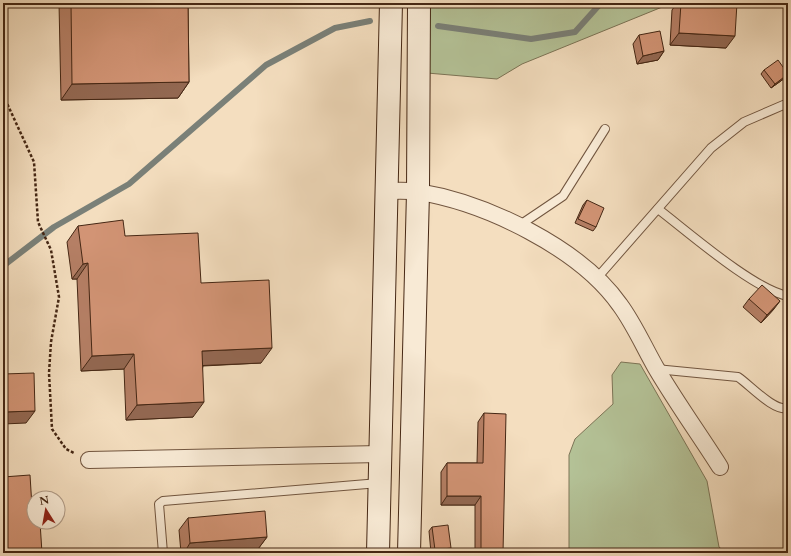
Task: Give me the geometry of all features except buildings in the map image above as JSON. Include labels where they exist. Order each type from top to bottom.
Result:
[{"type":"street","points":[[378,553],[385,191],[391,3]]},
{"type":"street","points":[[408,553],[418,192],[419,3]]},
{"type":"street","points":[[385,191],[418,192],[454,199],[520,226],[557,246],[597,278],[620,304],[656,369],[720,466]]},
{"type":"street","points":[[89,460],[380,454]]},
{"type":"lane","points":[[597,278],[711,148],[744,122],[788,103]]},
{"type":"lane","points":[[520,226],[563,196],[605,129]]},
{"type":"lane","points":[[658,209],[748,278],[780,295],[788,296]]},
{"type":"lane","points":[[656,369],[738,377],[749,384],[773,406],[784,409],[788,408]]},
{"type":"lane","points":[[163,553],[159,504],[163,501],[380,483]]},
{"type":"path","points":[[3,90],[5,99],[34,162],[38,222],[51,250],[59,297],[51,342],[49,373],[52,429],[66,449],[89,460]]},
{"type":"green space","points":[[428,3],[672,3],[522,64],[497,79],[427,73]]},
{"type":"green space","points":[[621,362],[640,364],[707,481],[719,547],[726,553],[569,553],[569,455],[575,439],[613,404],[612,375]]},
{"type":"waterway","points":[[438,26],[531,39],[575,32],[601,3]]},
{"type":"waterway","points":[[3,266],[54,227],[129,184],[266,65],[335,28],[370,21]]}]
